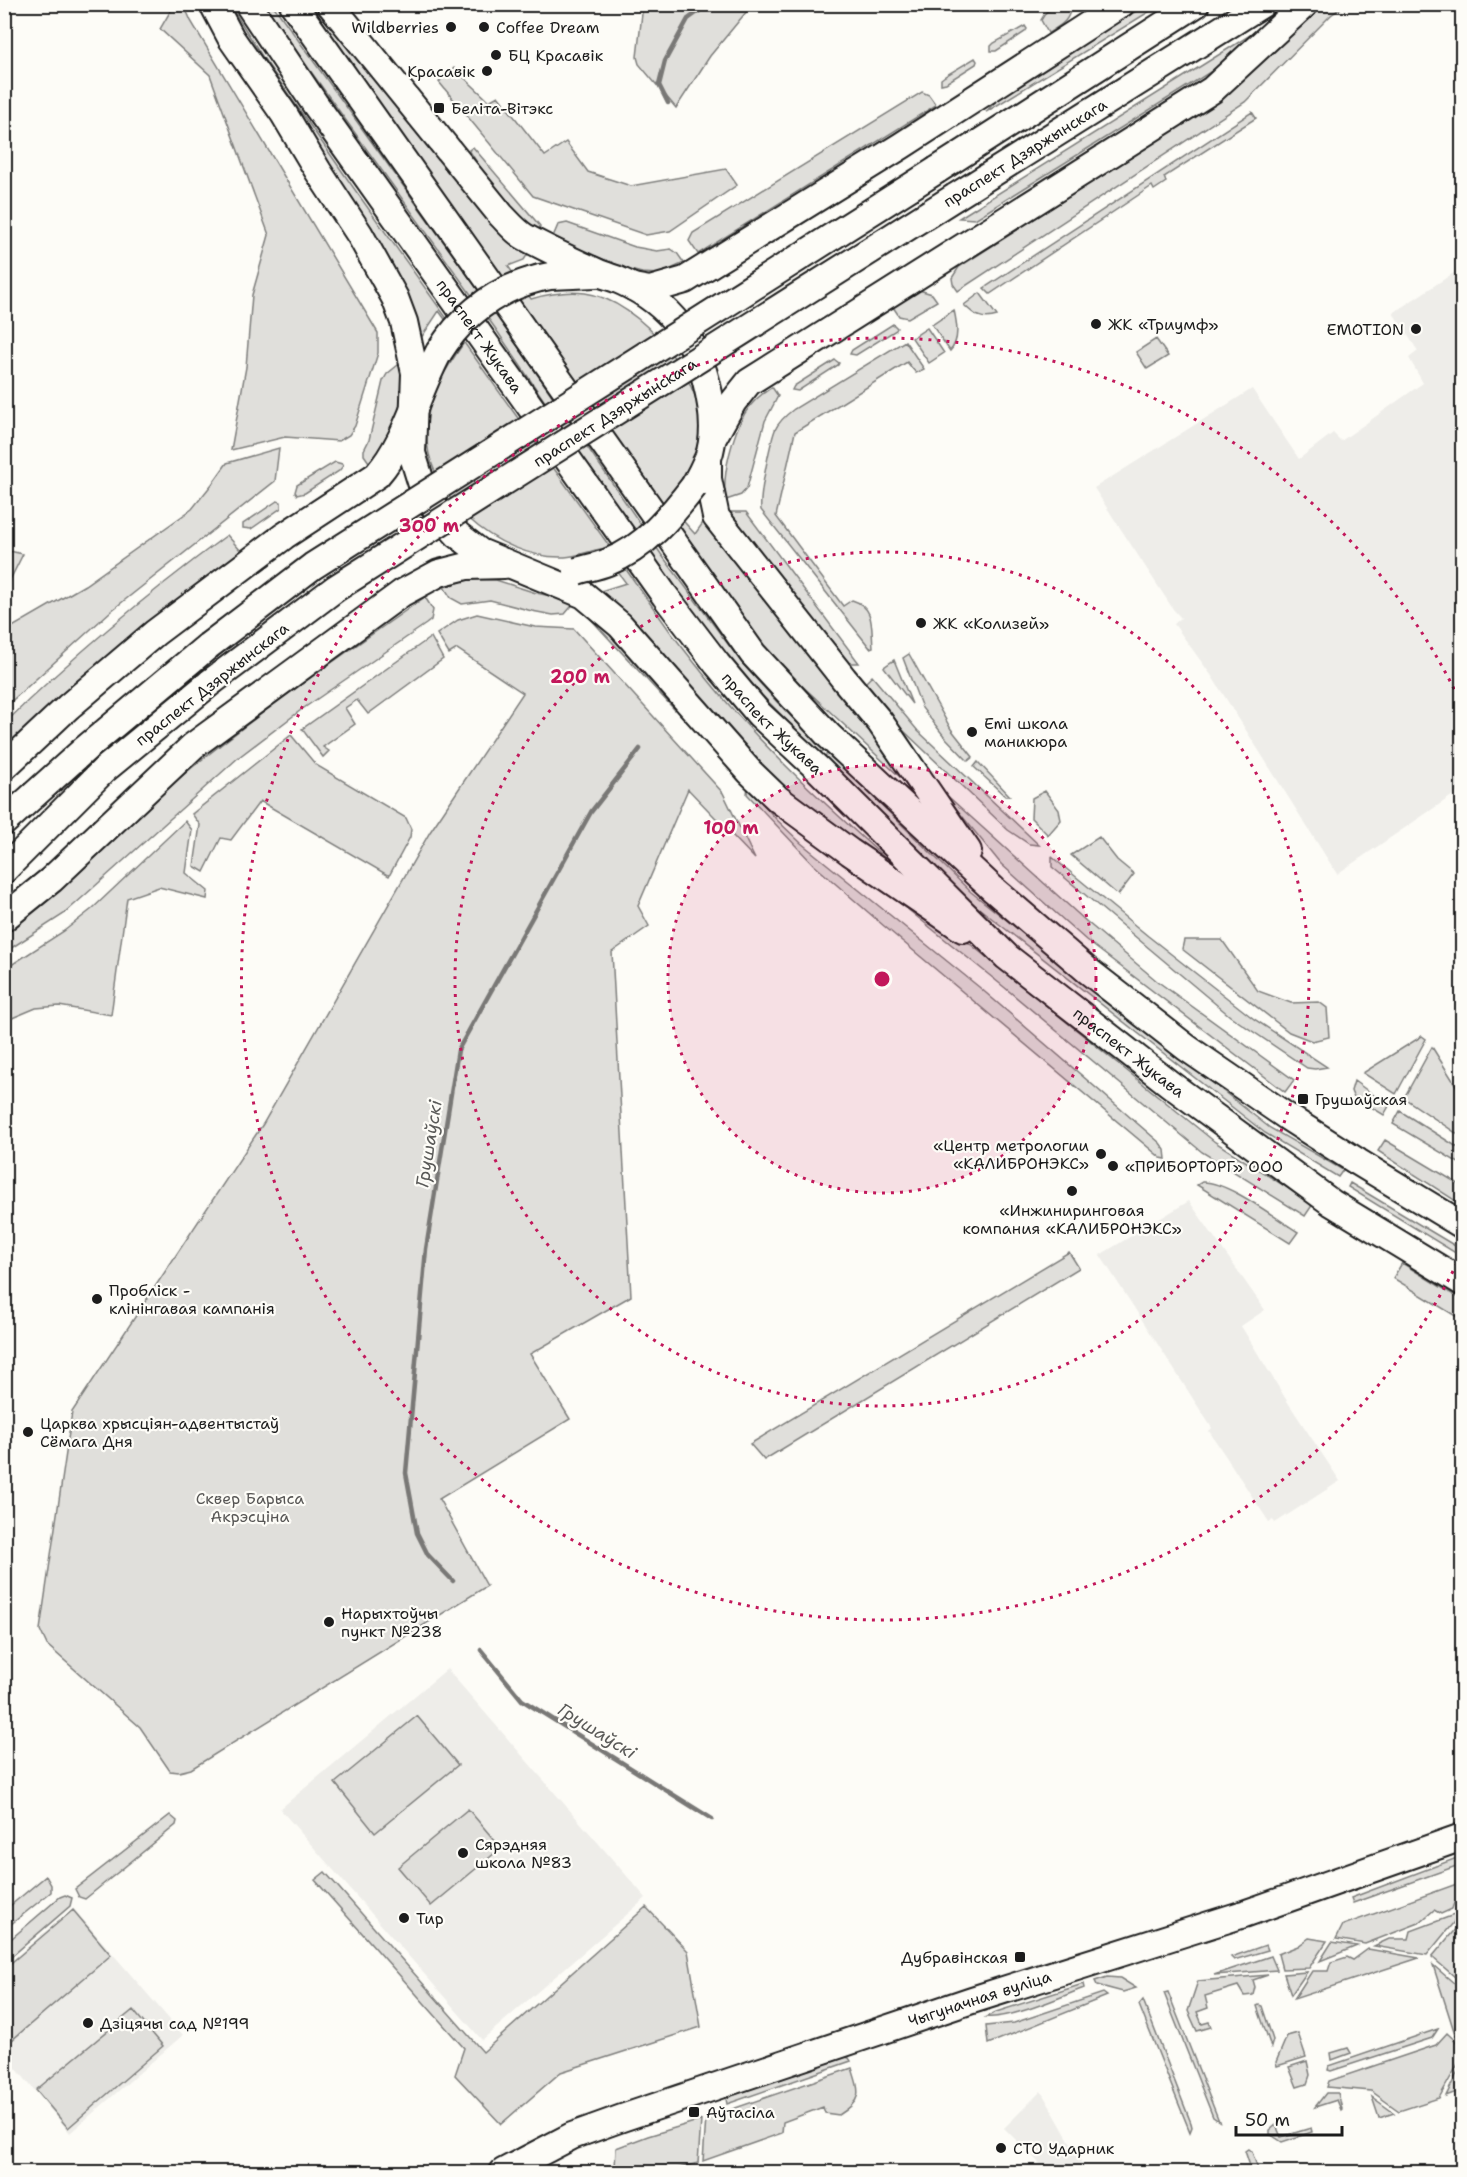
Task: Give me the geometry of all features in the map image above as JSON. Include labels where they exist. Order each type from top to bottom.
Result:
[{"type":"main road","points":[[213,4],[231,38],[284,114],[360,235],[390,288],[404,322],[415,373],[415,404],[411,427],[412,453],[416,470],[429,500],[458,535],[480,552],[584,596],[620,625],[750,772],[778,799],[918,900],[1007,957]]},
{"type":"main road","name":"праспект Жукава","points":[[248,4],[329,123],[651,577],[717,664],[759,714],[818,769],[1007,957],[1170,1084],[1332,1203],[1462,1281]]},
{"type":"main road","name":"праспект Жукава","points":[[293,4],[753,654],[829,736],[994,890],[1087,970],[1187,1048],[1289,1118],[1462,1225]]},
{"type":"main road","points":[[330,4],[501,215],[523,236],[632,287],[654,300],[687,334],[701,363],[710,397],[708,479],[716,517],[880,722],[994,890]]},
{"type":"main road","points":[[632,287],[650,290],[685,280],[901,146],[1121,4]]},
{"type":"main road","name":"праспект Дзяржынскага","points":[[4,822],[85,749],[208,646],[313,566],[1196,4]]},
{"type":"main road","name":"праспект Дзяржынскага","points":[[4,870],[104,770],[211,682],[336,588],[1262,4]]},
{"type":"main road","points":[[4,918],[51,880],[193,746],[402,593],[440,573],[467,566],[559,574],[577,572],[609,562],[646,539],[665,523],[694,486],[733,402],[749,382],[1212,90],[1305,4]]},
{"type":"main road","points":[[4,766],[68,707],[155,633],[284,536],[377,475],[387,463],[399,440],[426,375],[439,352],[456,328],[477,307],[498,293],[524,282],[550,276],[600,274]]},
{"type":"main road","name":"Чыгуначная вуліца","points":[[503,2172],[572,2136],[612,2122],[972,2000],[1244,1914],[1462,1838]]},
{"type":"shaded area","points":[[1458,270],[1462,278],[1462,789],[1337,874],[1211,675],[1174,624],[1181,618],[1094,488],[1252,389],[1299,459],[1333,433],[1341,441],[1423,383],[1409,358],[1418,351],[1393,313]]},
{"type":"shaded area","points":[[1189,1201],[1265,1310],[1241,1326],[1340,1481],[1275,1523],[1273,1520],[1269,1522],[1209,1431],[1212,1428],[1100,1255]]},
{"type":"shaded area","name":"Сярэдняя школа №83","points":[[447,1669],[646,1898],[482,2040],[280,1809]]},
{"type":"shaded area","name":"Дзіцячы сад №199","points":[[73,1908],[183,2035],[70,2133],[5,2055],[4,1967]]},
{"type":"shaded area","points":[[1041,2091],[1087,2172],[1048,2172],[1004,2128]]},
{"type":"green space","points":[[174,5],[184,5],[191,21],[378,333],[378,353],[355,426],[349,435],[339,441],[285,437],[231,450],[246,367],[252,295],[269,235],[210,75],[160,29]]},
{"type":"green space","points":[[222,5],[230,5],[262,56],[353,187],[691,659],[765,745],[899,871],[786,795],[594,593],[626,583],[601,549],[565,557],[539,555],[514,547],[489,534],[449,497],[436,473],[428,448],[427,422],[435,391],[463,344],[439,311],[419,341]]},
{"type":"green space","points":[[265,5],[273,5],[502,323],[661,554],[742,663],[824,749],[820,754],[735,668],[652,560],[495,328]]},
{"type":"green space","points":[[307,5],[318,5],[531,249],[524,260],[508,266],[531,299],[571,292],[606,299],[628,311],[667,348],[683,371],[694,394],[701,418],[699,449],[684,481],[668,504],[695,534],[710,513],[929,804],[797,681],[760,642],[717,586]]},
{"type":"green space","points":[[643,5],[752,5],[710,56],[676,108],[639,64],[637,57]]},
{"type":"green space","points":[[1057,5],[1071,5],[1069,15],[1061,25],[1048,33],[1041,20],[1046,12]]},
{"type":"green space","points":[[1146,5],[1160,5],[986,112],[1001,95],[1011,88]]},
{"type":"green space","points":[[1324,5],[1345,5],[1331,15],[1245,102],[958,291],[952,278],[959,267],[1179,127],[1228,89]]},
{"type":"green space","points":[[1025,26],[1027,29],[1025,32],[996,51],[991,51],[994,43]]},
{"type":"green space","points":[[1263,27],[1231,59],[975,219],[959,218]]},
{"type":"green space","points":[[975,58],[976,64],[941,84],[941,79]]},
{"type":"green space","points":[[454,68],[489,101],[498,96],[545,156],[566,142],[588,172],[631,186],[726,169],[737,185],[670,231],[646,235],[533,196],[439,82]]},
{"type":"green space","points":[[922,92],[929,95],[936,105],[698,254],[689,241],[693,233]]},
{"type":"green space","points":[[1252,112],[1256,118],[1164,177],[1166,182],[1154,190],[1152,186],[990,294],[984,288]]},
{"type":"green space","points":[[473,147],[540,226],[539,232],[527,225],[507,207],[469,150]]},
{"type":"green space","points":[[567,223],[635,247],[657,251],[671,249],[684,263],[660,274],[630,270],[552,239],[558,225]]},
{"type":"green space","points":[[919,290],[932,294],[937,301],[908,318],[899,316],[891,304]]},
{"type":"green space","points":[[980,293],[997,316],[987,318],[979,316],[964,305]]},
{"type":"green space","points":[[954,310],[957,326],[956,337],[950,351],[932,325]]},
{"type":"green space","points":[[893,324],[896,330],[856,355],[850,354],[852,350]]},
{"type":"green space","points":[[927,328],[944,353],[929,363],[912,338]]},
{"type":"green space","points":[[1156,339],[1168,356],[1147,369],[1136,352]]},
{"type":"green space","points":[[905,341],[924,369],[916,373],[907,362],[795,432],[776,516],[843,606],[852,600],[865,607],[872,625],[873,647],[870,648],[761,510],[762,494],[773,437],[783,418]]},
{"type":"green space","points":[[835,360],[839,363],[838,365],[798,391],[792,390],[794,386]]},
{"type":"green space","points":[[398,365],[405,366],[402,408],[390,444],[371,465],[364,455],[364,450],[369,440],[383,381],[387,374]]},
{"type":"green space","points":[[772,387],[778,396],[765,421],[747,488],[741,495],[726,500],[725,479],[736,432],[751,405]]},
{"type":"green space","points":[[279,448],[275,481],[111,611],[5,707],[4,633],[7,630],[85,585],[192,509],[227,463]]},
{"type":"green space","points":[[335,462],[343,466],[339,471],[305,493],[297,495],[295,492],[297,485]]},
{"type":"green space","points":[[277,501],[281,502],[281,508],[251,529],[243,528],[243,524]]},
{"type":"green space","points":[[730,512],[746,512],[859,663],[844,663]]},
{"type":"green space","points":[[227,535],[241,551],[138,630],[5,748],[5,723],[31,698],[113,625]]},
{"type":"green space","points":[[4,550],[23,554],[5,590]]},
{"type":"green space","points":[[470,579],[496,580],[536,593],[576,601],[565,614],[553,615],[490,600],[462,604],[451,598],[444,587]]},
{"type":"green space","points":[[425,597],[433,610],[431,620],[301,710],[239,757],[64,914],[5,952],[5,928],[31,911],[80,872],[170,786],[279,701]]},
{"type":"green space","points":[[591,607],[673,701],[674,709],[588,616]]},
{"type":"green space","name":"Сквер Барыса Акрэсціна","points":[[477,614],[535,627],[574,629],[723,793],[755,859],[688,789],[638,906],[649,926],[612,952],[631,1296],[530,1354],[570,1419],[439,1499],[487,1586],[191,1769],[179,1772],[170,1771],[140,1727],[47,1645],[40,1630],[72,1412],[263,1124],[430,832],[523,693],[457,649],[449,654],[437,634],[458,620]]},
{"type":"green space","points":[[431,637],[443,659],[368,714],[357,700],[345,708],[355,724],[323,747],[329,751],[323,757],[302,729]]},
{"type":"green space","points":[[909,654],[951,729],[973,757],[968,761],[922,708],[903,658]]},
{"type":"green space","points":[[894,660],[912,704],[884,667]]},
{"type":"green space","points":[[872,676],[918,731],[1039,845],[1029,844],[1008,830],[885,713],[866,686],[866,682]]},
{"type":"green space","points":[[291,735],[316,765],[406,818],[411,829],[410,837],[389,876],[260,801],[231,840],[221,838],[204,872],[194,866],[200,825],[192,814]]},
{"type":"green space","points":[[828,753],[971,892],[1270,1128],[1343,1170],[1338,1177],[1265,1133],[966,898],[824,757]]},
{"type":"green space","points":[[978,762],[1010,796],[1005,796],[974,767]]},
{"type":"green space","points":[[748,786],[776,819],[801,843],[979,987],[1160,1143],[1165,1150],[1166,1159],[1161,1158],[814,865],[747,794]]},
{"type":"green space","points":[[941,790],[1087,922],[1157,981],[1294,1080],[1285,1092],[1086,940],[1001,864]]},
{"type":"green space","points":[[1045,791],[1059,810],[1061,820],[1048,835],[1031,818],[1032,798]]},
{"type":"green space","points":[[185,821],[192,830],[186,873],[208,891],[207,899],[159,887],[127,898],[111,1015],[59,1006],[36,1008],[5,1021],[5,969],[64,931],[92,909]]},
{"type":"green space","points":[[1099,837],[1117,860],[1134,874],[1118,895],[1071,855]]},
{"type":"green space","points":[[1052,857],[1254,1019],[1327,1067],[1307,1068],[1230,1016],[1052,867]]},
{"type":"green space","points":[[864,874],[959,935],[1215,1142],[1313,1204],[1305,1216],[1202,1152]]},
{"type":"green space","points":[[1184,940],[1222,940],[1258,991],[1291,1003],[1319,1002],[1327,1008],[1329,1037],[1312,1041],[1289,1032],[1182,949]]},
{"type":"green space","points":[[1422,1036],[1426,1039],[1396,1094],[1363,1073]]},
{"type":"green space","points":[[1432,1047],[1462,1095],[1462,1137],[1404,1098]]},
{"type":"green space","points":[[1354,1081],[1389,1106],[1384,1115],[1353,1096],[1351,1091]]},
{"type":"green space","points":[[1400,1111],[1462,1150],[1462,1165],[1393,1124]]},
{"type":"green space","points":[[1385,1140],[1462,1186],[1462,1205],[1378,1151]]},
{"type":"green space","points":[[1202,1182],[1225,1187],[1298,1232],[1290,1243],[1197,1185]]},
{"type":"green space","points":[[1350,1183],[1462,1250],[1462,1257],[1348,1187]]},
{"type":"green space","points":[[1069,1252],[1079,1268],[764,1460],[750,1444]]},
{"type":"green space","points":[[1402,1263],[1462,1300],[1462,1320],[1393,1278]]},
{"type":"green space","points":[[417,1716],[458,1765],[375,1833],[335,1783]]},
{"type":"green space","points":[[468,1809],[501,1848],[431,1906],[398,1867]]},
{"type":"green space","points":[[170,1815],[177,1821],[176,1825],[85,1899],[79,1897],[75,1889]]},
{"type":"green space","points":[[1462,1856],[1462,1864],[1353,1903],[1351,1898]]},
{"type":"green space","points":[[325,1872],[483,2052],[646,1907],[688,1951],[701,2027],[561,2072],[501,2124],[455,2075],[464,2048],[315,1880]]},
{"type":"green space","points":[[46,1876],[51,1885],[51,1892],[5,1929],[5,1910]]},
{"type":"green space","points":[[1462,1882],[1462,1902],[1454,1903],[1452,1909],[1441,1914],[1434,1910],[1419,1923],[1365,1944],[1336,1939],[1343,1925]]},
{"type":"green space","points":[[65,1895],[72,1898],[70,1906],[5,1962],[5,1944]]},
{"type":"green space","points":[[73,1910],[111,1955],[5,2046],[5,1968]]},
{"type":"green space","points":[[1462,1912],[1427,1955],[1374,1946],[1389,1939],[1409,1939],[1411,1931]]},
{"type":"green space","points":[[1462,1921],[1462,1983],[1432,1957]]},
{"type":"green space","points":[[1309,1938],[1327,1941],[1309,1968],[1282,1969],[1278,1954],[1298,1946]]},
{"type":"green space","points":[[1332,1942],[1357,1946],[1320,1961]]},
{"type":"green space","points":[[1266,1945],[1268,1950],[1234,1960],[1231,1957]]},
{"type":"green space","points":[[1368,1949],[1419,1958],[1294,1999],[1312,1971],[1328,1971],[1331,1962],[1347,1957],[1353,1960]]},
{"type":"green space","points":[[1271,1956],[1277,1970],[1214,1975]]},
{"type":"green space","points":[[1433,1965],[1462,1990],[1462,2041],[1455,2034]]},
{"type":"green space","points":[[1307,1972],[1291,1995],[1284,1974]]},
{"type":"green space","points":[[1268,1975],[1253,1980],[1255,1987],[1253,1995],[1244,1996],[1238,1986],[1205,1996],[1208,2008],[1197,2012],[1202,2024],[1209,2022],[1211,2027],[1197,2031],[1188,2011],[1198,1981]]},
{"type":"green space","points":[[1107,1977],[1120,1978],[1136,1988],[1123,1992],[1097,1985],[1095,1981]]},
{"type":"green space","points":[[1083,1984],[1084,1988],[1035,2007],[1008,2015],[986,2017],[996,2012]]},
{"type":"green space","points":[[1168,1992],[1219,2121],[1213,2117],[1164,1993]]},
{"type":"green space","points":[[1103,1993],[1107,1996],[988,2044],[986,2026],[1014,2023]]},
{"type":"green space","points":[[1143,2000],[1191,2123],[1190,2132],[1139,2005]]},
{"type":"green space","points":[[1257,2006],[1262,2006],[1273,2040],[1271,2047]]},
{"type":"green space","points":[[133,2010],[163,2046],[68,2128],[36,2090]]},
{"type":"green space","points":[[1438,2029],[1432,2038],[1331,2071],[1328,2070],[1329,2066]]},
{"type":"green space","points":[[1298,2033],[1306,2057],[1277,2066],[1276,2062],[1287,2036]]},
{"type":"green space","points":[[1447,2033],[1462,2047],[1462,2057],[1439,2098],[1399,2111],[1371,2091],[1327,2087],[1329,2081],[1436,2045]]},
{"type":"green space","points":[[1348,2048],[1351,2053],[1332,2060],[1331,2053]]},
{"type":"green space","points":[[842,2056],[851,2061],[727,2104],[726,2099],[732,2094]]},
{"type":"green space","points":[[1307,2061],[1310,2075],[1307,2084],[1297,2087],[1289,2067]]},
{"type":"green space","points":[[1462,2063],[1462,2090],[1446,2096]]},
{"type":"green space","points":[[852,2068],[858,2095],[852,2105],[839,2115],[825,2113],[823,2107],[783,2122],[782,2133],[703,2161],[706,2118]]},
{"type":"green space","points":[[1326,2093],[1338,2093],[1341,2110],[1337,2100],[1315,2107]]},
{"type":"green space","points":[[1372,2097],[1394,2113],[1379,2118]]},
{"type":"green space","points":[[701,2120],[698,2163],[665,2172],[619,2172],[615,2168],[616,2148]]},
{"type":"green space","points":[[1276,2125],[1281,2137],[1311,2128],[1312,2132],[1282,2142],[1270,2134],[1270,2130]]},
{"type":"green space","points":[[1248,2149],[1252,2152],[1259,2172],[1252,2172],[1245,2151]]},
{"type":"waterway","name":"Грушаўскі","points":[[668,103],[659,85],[665,61],[688,19],[709,4]]},
{"type":"waterway","name":"Грушаўскі","points":[[453,1581],[428,1555],[417,1533],[406,1473],[426,1249],[458,1050],[591,812],[640,749]]},
{"type":"waterway","name":"Грушаўскі","points":[[481,1650],[522,1700],[712,1819]]},
{"type":"place","name":"Wildberries","points":[[451,27]]},
{"type":"place","name":"Coffee Dream","points":[[484,27]]},
{"type":"place","name":"БЦ Красавік","points":[[496,55]]},
{"type":"place","name":"Красавік","points":[[487,71]]},
{"type":"place","name":"Беліта-Вітэкс","points":[[439,108]]},
{"type":"place","name":"ЖК «Триумф»","points":[[1096,324]]},
{"type":"place","name":"EMOTION","points":[[1416,329]]},
{"type":"place","name":"ЖК «Колизей»","points":[[921,623]]},
{"type":"place","name":"Emi школа маникюра","points":[[972,732]]},
{"type":"place","name":"Грушаўская","points":[[1303,1099]]},
{"type":"place","name":"«Центр метрологии «КАЛИБРОНЭКС»","points":[[1101,1154]]},
{"type":"place","name":"«ПРИБОРТОРГ» ООО","points":[[1113,1166]]},
{"type":"place","name":"«Инжиниринговая компания «КАЛИБРОНЭКС»","points":[[1072,1191]]},
{"type":"place","name":"Пробліск - клінінгавая кампанія","points":[[97,1299]]},
{"type":"place","name":"Царква хрысціян-адвентыстаў Сёмага Дня","points":[[28,1432]]},
{"type":"place","name":"Нарыхтоўчы пункт №238","points":[[329,1622]]},
{"type":"place","name":"Сярэдняя школа №83","points":[[463,1853]]},
{"type":"place","name":"Тир","points":[[404,1918]]},
{"type":"place","name":"Дубравінская","points":[[1020,1957]]},
{"type":"place","name":"Дзіцячы сад №199","points":[[88,2023]]},
{"type":"place","name":"Аўтасіла","points":[[694,2112]]},
{"type":"place","name":"СТО Ударник","points":[[1001,2148]]}]
